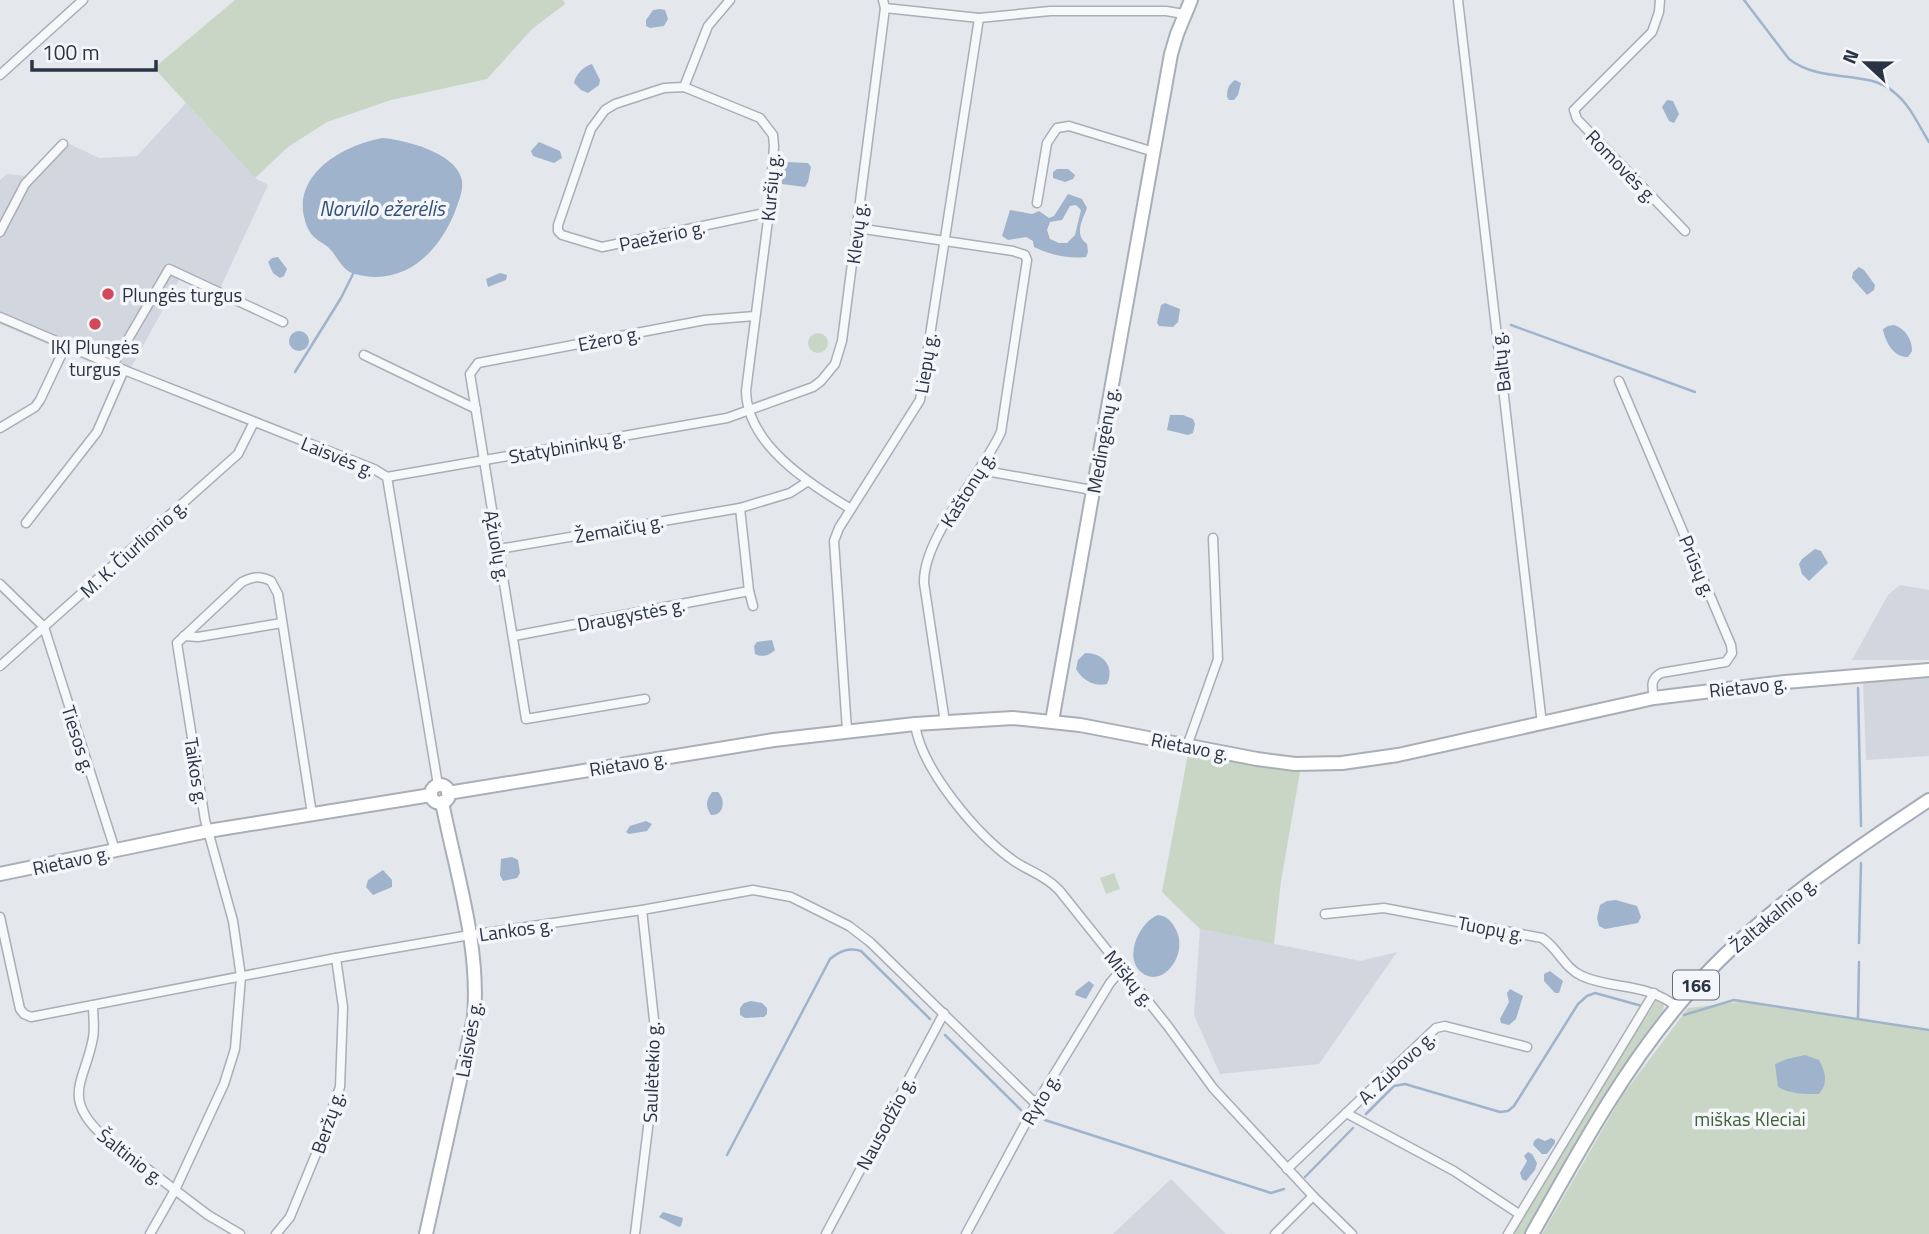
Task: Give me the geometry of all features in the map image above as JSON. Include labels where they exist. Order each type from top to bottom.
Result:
[{"type":"main road","name":"Medingėnų g.","points":[[1052,721],[1171,54],[1191,0]]},
{"type":"main road","name":"Rietavo g.","points":[[0,874],[208,831],[847,730],[1013,718],[1052,721],[1295,764],[1342,763],[1398,755],[1654,698],[1786,682],[1929,670]]},
{"type":"main road","name":"Laisvės g.","points":[[426,1234],[474,1017],[476,971],[440,794]]},
{"type":"main road","name":"Žaltakalnio g.","points":[[1532,1234],[1606,1105],[1640,1054],[1677,1007],[1735,945],[1788,898],[1929,800]]},
{"type":"street","points":[[0,75],[83,0]]},
{"type":"street","points":[[684,87],[708,26],[730,0]]},
{"type":"street","name":"Baltų g.","points":[[1458,0],[1542,724]]},
{"type":"street","name":"Romovės g.","points":[[1660,0],[1652,32],[1574,110],[1577,119],[1685,232]]},
{"type":"street","points":[[884,4],[979,18],[1050,11],[1167,11],[1184,14]]},
{"type":"street","name":"Klevų g.","points":[[747,410],[813,387],[835,364],[842,341],[884,4]]},
{"type":"street","name":"Liepų g.","points":[[847,730],[834,541],[839,527],[920,400],[979,18]]},
{"type":"street","name":"Kuršių g.","points":[[684,87],[761,118],[773,135],[769,212],[746,391],[747,410]]},
{"type":"street","name":"Paežerio g.","points":[[684,87],[664,88],[605,110],[592,129],[558,231],[562,235],[602,247],[769,212]]},
{"type":"street","points":[[1037,203],[1048,144],[1057,128],[1069,126],[1154,156]]},
{"type":"street","points":[[0,232],[25,184],[63,144]]},
{"type":"street","points":[[857,228],[944,240]]},
{"type":"street","name":"Kaštonų g.","points":[[944,240],[1013,251],[1025,255],[1028,266],[1004,422],[997,442],[934,541],[924,572],[945,722]]},
{"type":"street","points":[[113,365],[169,269],[283,322]]},
{"type":"street","name":"Ežero g.","points":[[470,374],[478,363],[705,320],[755,316]]},
{"type":"street","name":"Laisvės g.","points":[[0,317],[124,370],[374,469],[387,477],[440,794]]},
{"type":"street","points":[[0,428],[35,407],[66,345]]},
{"type":"street","points":[[364,355],[476,409]]},
{"type":"street","points":[[26,523],[97,432],[124,370]]},
{"type":"street","name":"Ąžuolų g.","points":[[470,374],[526,719],[645,699]]},
{"type":"street","name":"Prūsų g.","points":[[1619,381],[1726,632],[1732,653],[1726,662],[1655,676],[1652,681],[1654,698]]},
{"type":"street","points":[[747,410],[757,430],[807,482],[851,509]]},
{"type":"street","name":"Statybininkų g.","points":[[387,477],[727,418],[747,410]]},
{"type":"street","name":"M. K. Čiurlionio g.","points":[[0,666],[238,454],[254,422]]},
{"type":"street","points":[[980,470],[1093,490]]},
{"type":"street","name":"Žemaičių g.","points":[[499,549],[740,508],[790,493],[807,482]]},
{"type":"street","points":[[740,508],[753,606]]},
{"type":"street","points":[[1187,746],[1218,659],[1213,538]]},
{"type":"street","points":[[184,636],[242,582],[258,577],[271,582],[278,594],[312,814]]},
{"type":"street","points":[[0,584],[44,627]]},
{"type":"street","name":"Draugystės g.","points":[[514,636],[749,591]]},
{"type":"street","points":[[184,636],[198,637],[282,623]]},
{"type":"street","name":"Tiesos g.","points":[[44,627],[115,850]]},
{"type":"street","name":"Taikos g.","points":[[150,1234],[176,1190],[224,1084],[234,1049],[241,977],[233,921],[208,831],[177,643],[184,636]]},
{"type":"street","name":"Miškų g.","points":[[915,724],[918,740],[931,768],[961,811],[1012,860],[1053,884],[1167,1025],[1213,1088],[1287,1169],[1352,1234]]},
{"type":"street","name":"Lankos g.","points":[[0,917],[20,1009],[31,1017],[337,958],[753,890],[790,897],[849,926],[870,942],[1036,1104]]},
{"type":"street","name":"Tuopų g.","points":[[1325,914],[1384,908],[1542,938],[1574,972],[1586,978],[1654,993],[1677,1007]]},
{"type":"street","name":"Saulėtekio g.","points":[[635,1234],[655,1070],[655,1029],[642,910]]},
{"type":"street","name":"Beržų g.","points":[[276,1234],[290,1217],[324,1135],[340,1087],[343,1007],[337,958]]},
{"type":"street","name":"Ryto g.","points":[[966,1234],[1036,1104],[1110,983],[1122,969]]},
{"type":"street","points":[[1508,1234],[1654,993]]},
{"type":"street","name":"Šaltinio g.","points":[[93,1005],[93,1036],[79,1092],[80,1109],[100,1133],[228,1228],[240,1234]]},
{"type":"street","name":"Nausodžio g.","points":[[826,1234],[943,1013]]},
{"type":"street","name":"A. Zubovo g.","points":[[1287,1169],[1436,1028],[1445,1026],[1527,1047]]},
{"type":"street","points":[[1346,1113],[1454,1171],[1519,1214]]},
{"type":"street","points":[[1275,1234],[1313,1196]]},
{"type":"shaded area","points":[[186,103],[255,178],[268,185],[217,295],[180,278],[126,377],[0,324],[0,180],[7,174],[25,176],[63,141],[99,158],[137,156]]},
{"type":"shaded area","points":[[1900,585],[1929,590],[1929,660],[1852,660],[1888,595]]},
{"type":"shaded area","points":[[1929,676],[1929,756],[1866,760],[1863,680]]},
{"type":"shaded area","points":[[1200,929],[1361,961],[1397,952],[1319,1064],[1220,1074],[1194,1015]]},
{"type":"shaded area","points":[[1171,1179],[1226,1234],[1113,1234]]},
{"type":"green space","points":[[235,0],[563,0],[565,4],[532,29],[487,79],[391,100],[327,122],[288,147],[255,178],[154,68]]},
{"type":"green space","points":[[818,333],[825,336],[828,343],[825,350],[818,353],[811,350],[808,343],[811,336]]},
{"type":"green space","points":[[1188,754],[1300,772],[1281,881],[1274,944],[1200,929],[1162,892]]},
{"type":"green space","points":[[1114,873],[1120,889],[1106,894],[1100,878]]},
{"type":"green space","points":[[1656,1001],[1664,1004],[1663,1012],[1612,1083],[1525,1234],[1513,1234],[1612,1069]]},
{"type":"green space","name":"miškas Kleciai","points":[[1748,1001],[1929,1031],[1929,1234],[1542,1234],[1622,1096],[1688,1008]]},
{"type":"water","points":[[653,10],[665,10],[668,19],[664,26],[646,26],[646,20]]},
{"type":"water","points":[[592,64],[600,80],[599,85],[588,93],[574,83],[580,71]]},
{"type":"water","points":[[1235,80],[1241,83],[1238,95],[1234,100],[1229,100],[1228,89]]},
{"type":"water","points":[[1667,100],[1673,101],[1679,114],[1674,123],[1669,121],[1662,107]]},
{"type":"water","name":"Norvilo ežerėlis","points":[[383,138],[403,141],[439,154],[456,168],[462,186],[459,201],[447,229],[428,254],[402,272],[372,277],[347,270],[329,248],[312,235],[304,217],[304,196],[317,171],[328,161],[355,146]]},
{"type":"water","points":[[539,142],[560,151],[562,158],[554,163],[533,156],[531,151]]},
{"type":"water","points":[[786,162],[808,163],[811,167],[805,187],[782,184],[782,173],[779,170]]},
{"type":"water","points":[[1057,169],[1068,169],[1075,175],[1073,179],[1065,182],[1053,178],[1053,172]]},
{"type":"water","points":[[1068,194],[1082,199],[1087,208],[1080,232],[1087,244],[1086,257],[1053,254],[1034,247],[1033,241],[1026,237],[1008,240],[1002,236],[1010,210],[1032,214],[1039,211],[1049,218],[1054,216]],"holes":[[[1076,205],[1081,210],[1075,235],[1067,243],[1050,239],[1047,230],[1050,222],[1062,220],[1070,206]]]},
{"type":"water","points":[[278,257],[287,269],[280,278],[273,273],[268,262]]},
{"type":"water","points":[[1859,267],[1875,285],[1874,290],[1867,295],[1852,278],[1853,272]]},
{"type":"water","points":[[500,273],[507,275],[506,280],[488,287],[486,279]]},
{"type":"water","points":[[1165,303],[1180,309],[1178,322],[1173,327],[1159,326],[1157,323],[1161,305]]},
{"type":"water","points":[[1894,325],[1905,332],[1911,343],[1912,351],[1908,357],[1894,352],[1886,339],[1883,329]]},
{"type":"water","points":[[299,331],[306,334],[309,341],[306,348],[299,351],[292,348],[289,341],[292,334]]},
{"type":"water","points":[[1170,415],[1183,415],[1193,419],[1193,433],[1188,435],[1167,430]]},
{"type":"water","points":[[1815,549],[1821,551],[1828,563],[1809,581],[1802,574],[1799,564]]},
{"type":"water","points":[[772,640],[775,650],[773,652],[763,656],[755,654],[754,646],[757,642]]},
{"type":"water","points":[[1085,653],[1097,655],[1106,662],[1109,672],[1107,684],[1093,683],[1076,669],[1078,660]]},
{"type":"water","points":[[712,792],[721,795],[723,803],[719,813],[715,815],[711,815],[707,803]]},
{"type":"water","points":[[646,821],[652,824],[647,831],[629,834],[626,832],[630,826]]},
{"type":"water","points":[[512,857],[518,860],[520,873],[517,878],[503,881],[500,875],[501,859]]},
{"type":"water","points":[[383,870],[392,880],[392,887],[373,895],[366,887],[368,880]]},
{"type":"water","points":[[1616,900],[1637,906],[1641,917],[1638,923],[1605,929],[1599,926],[1597,918],[1600,905]]},
{"type":"water","points":[[1158,915],[1172,923],[1177,932],[1179,952],[1170,969],[1154,977],[1138,969],[1133,955],[1141,931]]},
{"type":"water","points":[[1550,971],[1563,981],[1559,993],[1555,993],[1544,981],[1544,974]]},
{"type":"water","points":[[1089,981],[1094,985],[1086,999],[1075,995],[1076,991]]},
{"type":"water","points":[[1510,989],[1523,996],[1516,1019],[1509,1025],[1501,1023],[1500,1019],[1509,1002],[1507,993]]},
{"type":"water","points":[[751,1001],[762,1003],[767,1008],[764,1017],[745,1018],[740,1015],[740,1008]]},
{"type":"water","points":[[1805,1055],[1819,1060],[1823,1068],[1825,1081],[1819,1094],[1803,1094],[1778,1087],[1775,1064]]},
{"type":"water","points":[[1538,1138],[1545,1141],[1551,1138],[1555,1140],[1547,1154],[1542,1154],[1533,1145]]},
{"type":"water","points":[[1528,1152],[1537,1163],[1526,1181],[1520,1173],[1527,1161],[1524,1156]]},
{"type":"water","points":[[663,1212],[683,1218],[681,1226],[659,1217]]},
{"type":"waterway","points":[[1744,0],[1789,59],[1816,72],[1884,85],[1905,103],[1929,142]]},
{"type":"waterway","points":[[295,372],[353,274]]},
{"type":"waterway","points":[[1511,325],[1695,392]]},
{"type":"waterway","points":[[1858,688],[1861,826]]},
{"type":"waterway","points":[[1859,943],[1861,863]]},
{"type":"waterway","points":[[727,1155],[830,959],[834,956],[849,950],[861,951],[930,1019]]},
{"type":"waterway","points":[[1858,1018],[1859,962]]},
{"type":"waterway","points":[[1366,1114],[1394,1086],[1405,1084],[1500,1112],[1508,1111],[1514,1106],[1578,1004],[1587,996],[1595,993],[1642,1006]]},
{"type":"waterway","points":[[1684,1015],[1734,1000],[1929,1030]]},
{"type":"waterway","points":[[945,1035],[1021,1110]]},
{"type":"waterway","points":[[1045,1120],[1271,1193],[1284,1189]]},
{"type":"waterway","points":[[1305,1177],[1353,1128]]},
{"type":"place","name":"Plungės turgus","points":[[108,294]]},
{"type":"place","name":"IKI Plungės turgus","points":[[95,324]]}]
